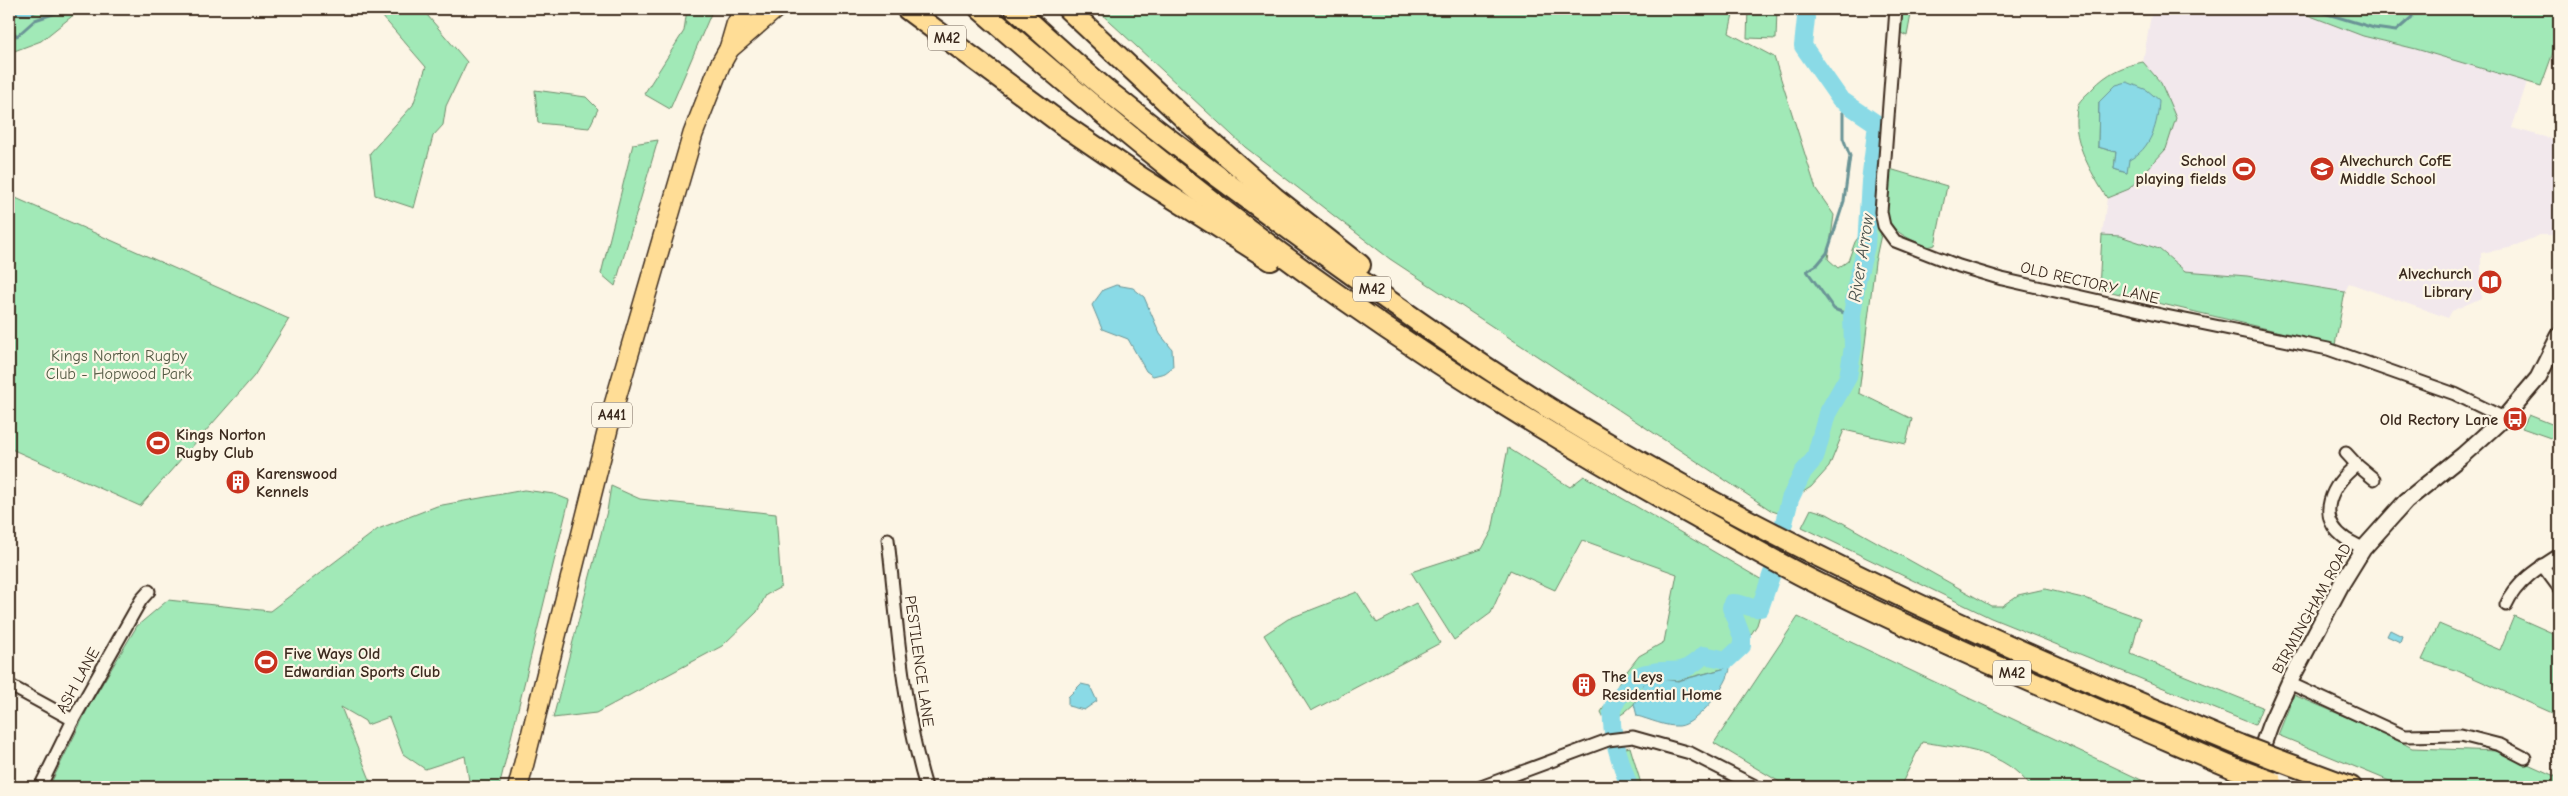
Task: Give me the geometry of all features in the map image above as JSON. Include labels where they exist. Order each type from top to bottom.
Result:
[{"type":"highway","name":"A441","points":[[518,787],[614,405],[693,134],[720,65],[729,50],[736,24],[745,9]]},
{"type":"highway","name":"A441","points":[[729,50],[775,9]]},
{"type":"highway","name":"M42","points":[[907,9],[1062,124],[1142,179],[1282,267],[1340,296]]},
{"type":"highway","name":"M42","points":[[980,9],[1167,165],[1340,296],[1516,413],[1646,489],[1796,572],[2034,684],[2278,785]]},
{"type":"highway","name":"M42","points":[[1014,9],[1115,97],[1223,182],[1457,347],[1614,447],[1804,549],[1979,634],[2239,745],[2351,787]]},
{"type":"highway","name":"M42","points":[[1068,9],[1186,120],[1275,198],[1399,296],[1457,347]]},
{"type":"main road","name":"BIRMINGHAM ROAD","points":[[2248,787],[2270,725],[2289,683],[2342,583],[2363,549],[2406,502],[2504,418],[2538,378],[2559,336]]},
{"type":"street","name":"OLD RECTORY LANE","points":[[1896,9],[1881,212],[1884,226],[1895,240],[1944,261],[2002,279],[2166,316],[2328,349],[2372,362],[2455,394],[2504,418]]},
{"type":"street","points":[[2346,453],[2357,465],[2374,478]]},
{"type":"street","points":[[2357,465],[2348,472],[2331,494],[2328,509],[2335,527],[2346,539],[2363,549]]},
{"type":"street","name":"PESTILENCE LANE","points":[[888,539],[903,665],[921,769],[926,787]]},
{"type":"street","points":[[2506,605],[2512,592],[2542,565],[2559,555]]},
{"type":"street","points":[[2542,565],[2559,588]]},
{"type":"street","name":"ASH LANE","points":[[40,787],[73,720],[126,626],[149,591]]},
{"type":"street","points":[[2289,683],[2404,736],[2461,735],[2515,748],[2525,758]]},
{"type":"street","points":[[9,685],[73,720]]},
{"type":"street","points":[[1481,787],[1608,740],[1622,737],[1649,740],[1690,753],[1757,787]]},
{"type":"shaded area","name":"Alvechurch CofE Middle School","points":[[2152,9],[2292,9],[2363,36],[2416,49],[2527,82],[2512,128],[2559,141],[2559,235],[2540,235],[2509,248],[2481,253],[2481,298],[2452,311],[2448,318],[2349,283],[2345,292],[2247,276],[2185,271],[2159,249],[2120,236],[2102,235],[2107,198],[2129,189],[2161,83],[2143,62]]},
{"type":"green space","points":[[9,9],[81,9],[41,41],[9,53]]},
{"type":"green space","points":[[376,9],[422,9],[467,62],[446,106],[443,125],[433,136],[414,208],[375,195],[370,153],[413,105],[426,67]]},
{"type":"green space","points":[[687,9],[713,9],[670,109],[644,94],[684,31]]},
{"type":"green space","points":[[1096,9],[1734,9],[1729,33],[1774,57],[1816,189],[1834,215],[1828,259],[1838,268],[1848,261],[1855,242],[1872,218],[1882,230],[1875,262],[1859,393],[1912,419],[1906,444],[1844,430],[1829,467],[1811,487],[1800,494],[1790,517],[1772,511],[1390,259],[1245,147]]},
{"type":"green space","points":[[1748,9],[1777,9],[1776,39],[1747,38]]},
{"type":"green space","points":[[1900,9],[1912,9],[1907,36],[1897,31]]},
{"type":"green space","points":[[2292,9],[2559,9],[2559,36],[2541,86],[2416,49],[2363,36]]},
{"type":"green space","points":[[2143,62],[2161,83],[2176,118],[2166,149],[2129,189],[2107,198],[2088,166],[2079,142],[2076,129],[2078,105],[2104,78],[2122,68]],"holes":[[[2099,102],[2127,173],[2114,169],[2116,152],[2098,147]]]},
{"type":"green space","points":[[535,90],[586,97],[598,109],[589,128],[538,123]]},
{"type":"green space","points":[[658,140],[615,286],[601,274],[633,144]]},
{"type":"green space","points":[[1890,169],[1947,186],[1935,245],[1928,247],[1912,240],[1900,233],[1888,219],[1887,199]]},
{"type":"green space","name":"Kings Norton Rugby Club - Hopwood Park","points":[[9,195],[289,319],[254,376],[140,506],[9,448]]},
{"type":"green space","points":[[2102,235],[2120,236],[2159,249],[2185,271],[2247,276],[2345,292],[2335,345],[2099,289]]},
{"type":"green space","points":[[2529,415],[2559,427],[2559,441],[2522,428]]},
{"type":"green space","points":[[1508,448],[1570,487],[1584,476],[1769,584],[1757,625],[1730,667],[1653,687],[1625,712],[1607,724],[1601,712],[1624,675],[1639,656],[1664,642],[1677,574],[1582,540],[1555,590],[1510,570],[1491,613],[1454,640],[1411,572],[1482,549],[1492,531]]},
{"type":"green space","points":[[611,486],[640,499],[776,514],[781,587],[766,595],[757,612],[722,646],[596,713],[553,718],[607,511]]},
{"type":"green space","points":[[524,490],[554,494],[569,500],[499,787],[470,787],[465,756],[425,769],[403,754],[389,717],[367,725],[365,721],[341,707],[373,787],[49,787],[89,706],[137,626],[168,600],[270,611],[378,529],[437,506]]},
{"type":"green space","points":[[1811,509],[1827,514],[1991,606],[2002,606],[2018,595],[2045,589],[2087,599],[2140,618],[2131,654],[2262,707],[2255,725],[1991,618],[1802,527]]},
{"type":"green space","points":[[1357,592],[1377,623],[1416,603],[1440,643],[1311,711],[1264,635],[1288,619]]},
{"type":"green space","points":[[2514,616],[2559,636],[2559,716],[2458,671],[2422,660],[2439,624],[2500,650]]},
{"type":"green space","points":[[1798,617],[2156,787],[2031,787],[2008,765],[1995,758],[1982,753],[1922,742],[1900,787],[1788,787],[1714,743]]},
{"type":"green space","points":[[2294,695],[2384,733],[2412,748],[2499,751],[2559,778],[2559,787],[2404,787],[2278,735]]},
{"type":"green space","points":[[1630,747],[1642,787],[1621,787],[1613,751]]},
{"type":"water","points":[[11,9],[42,9],[31,15],[15,14]]},
{"type":"water","points":[[2127,82],[2147,90],[2159,100],[2157,118],[2152,135],[2143,149],[2129,160],[2127,173],[2114,169],[2116,152],[2098,147],[2099,102],[2116,85]]},
{"type":"water","points":[[1116,285],[1133,288],[1144,297],[1160,334],[1172,349],[1173,367],[1165,373],[1153,376],[1146,371],[1128,339],[1102,329],[1092,305],[1103,290]]},
{"type":"water","points":[[2390,630],[2402,636],[2400,642],[2387,636]]},
{"type":"water","points":[[1730,667],[1729,674],[1718,693],[1703,711],[1686,724],[1679,726],[1669,725],[1637,716],[1634,704],[1644,683],[1660,679],[1678,681]]},
{"type":"water","points":[[1081,684],[1090,686],[1097,701],[1084,710],[1068,706],[1068,697]]},
{"type":"waterway","points":[[9,29],[17,36],[35,20],[59,12],[60,9]]},
{"type":"waterway","name":"River Arrow","points":[[1784,523],[1790,499],[1803,472],[1815,458],[1827,414],[1848,377],[1853,347],[1852,316],[1857,281],[1866,246],[1870,181],[1877,124],[1840,99],[1803,46],[1806,18],[1804,9]]},
{"type":"waterway","points":[[2311,9],[2374,28],[2396,31],[2412,17],[2412,9]]},
{"type":"waterway","points":[[1840,99],[1843,113],[1843,138],[1850,156],[1844,201],[1827,253],[1817,265],[1807,271],[1834,309],[1852,316]]},
{"type":"waterway","name":"River Arrow","points":[[1629,787],[1617,750],[1612,721],[1613,708],[1620,696],[1633,681],[1644,674],[1657,671],[1682,670],[1695,663],[1704,655],[1727,660],[1742,646],[1742,637],[1731,608],[1732,603],[1760,608],[1772,573]]},
{"type":"place","name":"School playing fields","points":[[2244,169]]},
{"type":"place","name":"Alvechurch CofE Middle School","points":[[2322,169]]},
{"type":"place","name":"Alvechurch Library","points":[[2490,282]]},
{"type":"place","name":"Old Rectory Lane","points":[[2515,419]]},
{"type":"place","name":"Kings Norton Rugby Club","points":[[158,443]]},
{"type":"place","name":"Karenswood Kennels","points":[[238,482]]},
{"type":"place","name":"Five Ways Old Edwardian Sports Club","points":[[266,662]]},
{"type":"place","name":"The Leys Residential Home","points":[[1584,685]]}]
